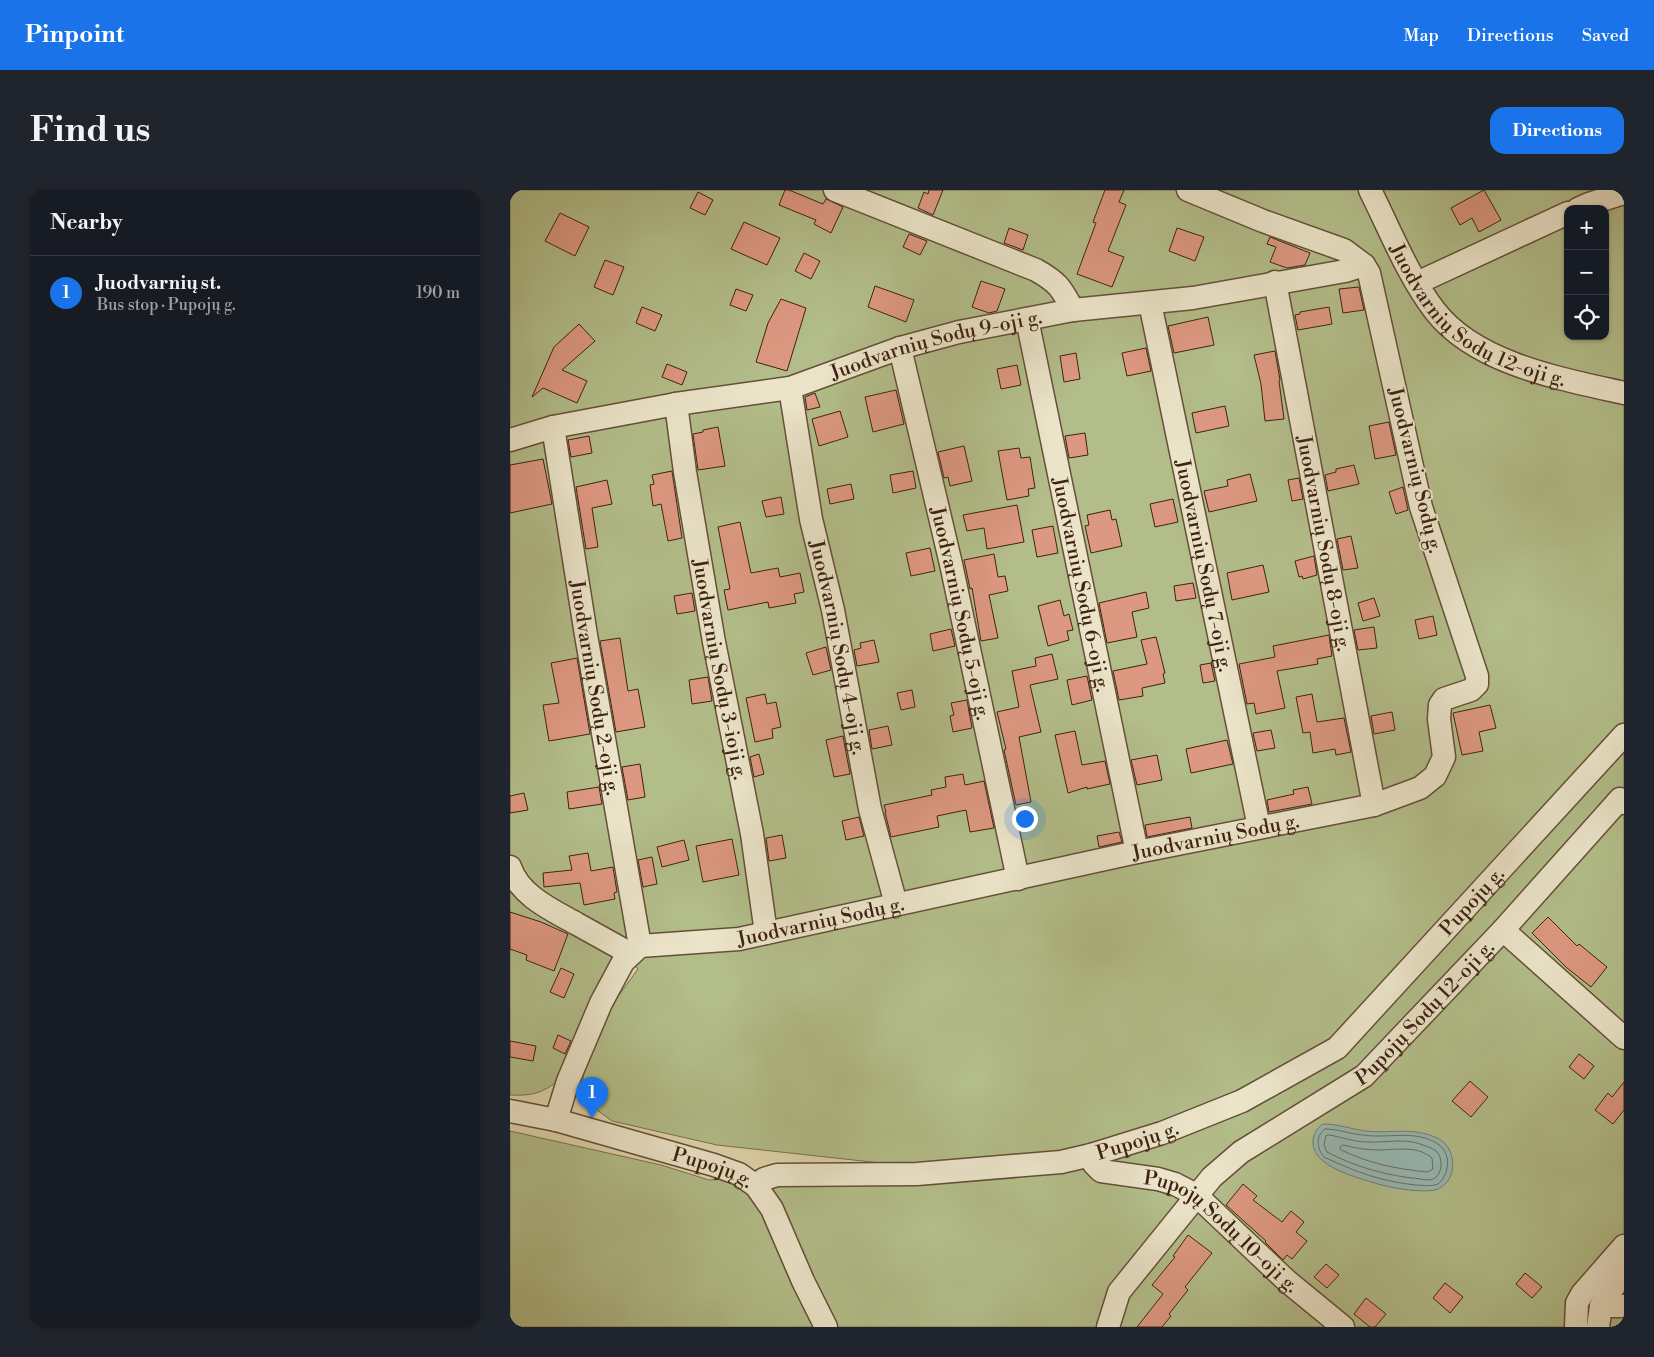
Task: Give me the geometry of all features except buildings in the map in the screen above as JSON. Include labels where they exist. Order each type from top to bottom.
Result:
[{"type":"street","points":[[835,190],[1036,270],[1053,280],[1062,289],[1073,310]]},
{"type":"street","points":[[1188,190],[1263,221],[1344,250],[1364,265]]},
{"type":"street","name":"Juodvarnių Sodų 12-oji g.","points":[[1370,190],[1417,283],[1436,312],[1464,339],[1501,359],[1572,381],[1624,393]]},
{"type":"street","points":[[1587,205],[1624,193]]},
{"type":"street","points":[[1417,283],[1564,215]]},
{"type":"street","name":"Juodvarnių Sodų 9-oji g.","points":[[510,440],[554,427],[676,404],[790,388],[900,348],[959,332],[1073,310],[1193,298],[1345,271],[1364,265]]},
{"type":"street","name":"Juodvarnių Sodų g.","points":[[636,950],[766,933],[1137,852],[1374,805],[1420,788],[1435,776],[1444,757],[1438,719],[1440,705],[1444,700],[1471,690],[1477,684],[1477,676],[1421,507],[1369,274],[1364,265]]},
{"type":"street","name":"Juodvarnių Sodų 8-oji g.","points":[[1275,282],[1374,805]]},
{"type":"street","name":"Juodvarnių Sodų 7-oji g.","points":[[1150,303],[1259,827]]},
{"type":"street","name":"Juodvarnių Sodų 6-oji g.","points":[[1028,318],[1137,852]]},
{"type":"street","name":"Juodvarnių Sodų 5-oji g.","points":[[900,348],[951,564],[1018,879]]},
{"type":"street","name":"Juodvarnių Sodų 4-oji g.","points":[[790,388],[811,520],[833,610],[870,809],[896,904]]},
{"type":"street","name":"Juodvarnių Sodų 3-ioji g.","points":[[676,404],[685,472],[714,642],[752,834],[766,933]]},
{"type":"street","name":"Juodvarnių Sodų 2-oji g.","points":[[554,427],[636,950]]},
{"type":"street","name":"Pupojų g.","points":[[510,1111],[556,1120],[714,1165],[739,1174],[756,1186],[764,1179],[778,1175],[917,1174],[1061,1162],[1091,1155],[1162,1133],[1242,1101],[1336,1048],[1624,735]]},
{"type":"street","name":"Pupojų Sodų 12-oji g.","points":[[1108,1327],[1119,1292],[1212,1177],[1242,1152],[1364,1076],[1503,930],[1620,799],[1624,803]]},
{"type":"street","points":[[510,868],[517,882],[540,903],[636,950],[623,962],[601,1003],[568,1081],[556,1120]]},
{"type":"street","points":[[1503,930],[1624,1038]]},
{"type":"street","name":"Pupojų Sodų 10-oji g.","points":[[1091,1155],[1094,1164],[1101,1171],[1158,1179],[1175,1184],[1196,1195],[1287,1281],[1344,1327]]},
{"type":"street","points":[[756,1186],[772,1208],[803,1281],[826,1327]]},
{"type":"street","points":[[1576,1327],[1577,1303],[1582,1294],[1624,1246]]},
{"type":"street","points":[[1600,1316],[1624,1271]]},
{"type":"street","points":[[1600,1316],[1624,1306]]},
{"type":"green space","points":[[510,190],[1624,190],[1624,1327],[510,1327],[510,1131],[661,1165],[709,1180],[899,1165],[717,1145],[612,1121],[593,1107],[583,1082],[584,1062],[611,1006],[638,969],[624,955],[561,1079],[537,1093],[510,1095]]},
{"type":"water","points":[[1323,1124],[1365,1131],[1402,1131],[1430,1135],[1439,1139],[1449,1150],[1453,1164],[1452,1172],[1445,1185],[1438,1189],[1417,1191],[1378,1184],[1349,1175],[1328,1165],[1315,1151],[1314,1136],[1317,1129]]},
{"type":"place","name":"Juodvarnių st.","points":[[592,1118]]}]
